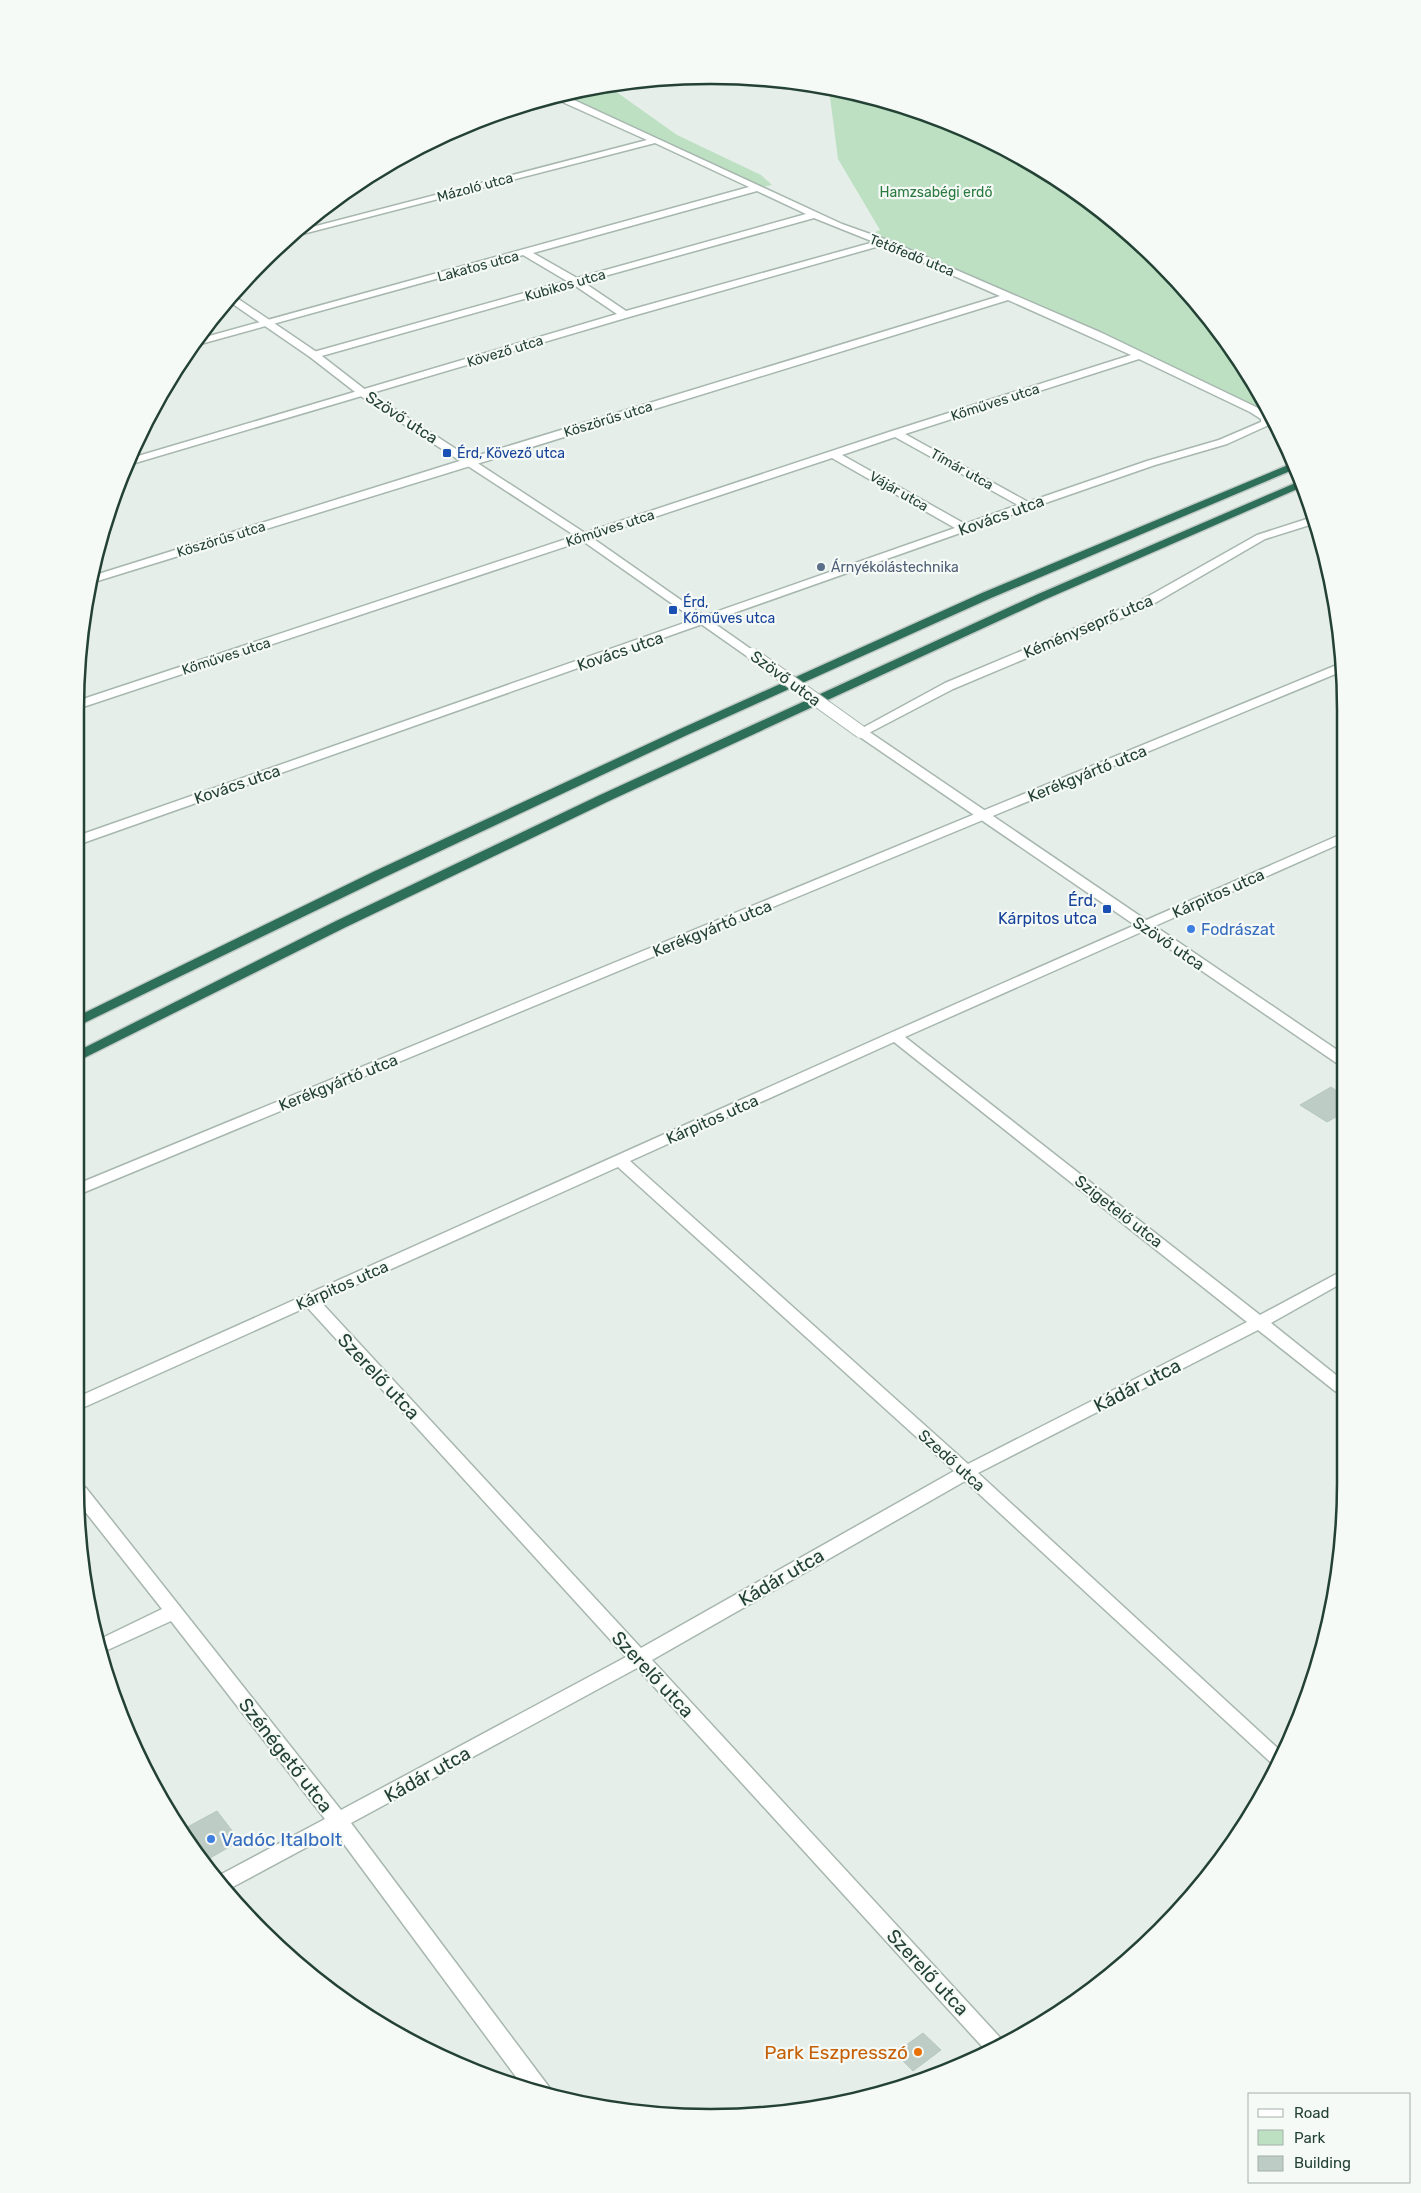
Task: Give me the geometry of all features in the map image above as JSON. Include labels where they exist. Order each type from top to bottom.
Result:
[{"type":"highway","points":[[84,1019],[313,906],[592,773],[957,609],[1289,468]]},
{"type":"highway","points":[[84,1054],[402,896],[706,750],[1022,606],[1296,486]]},
{"type":"street","name":"Tetőfedő utca","points":[[567,101],[839,226],[884,242],[1141,355],[1264,417]]},
{"type":"street","name":"Mázoló utca","points":[[306,232],[656,140]]},
{"type":"street","name":"Lakatos utca","points":[[205,340],[758,188]]},
{"type":"street","name":"Kubikos utca","points":[[314,356],[816,214]]},
{"type":"street","name":"Kövező utca","points":[[136,460],[625,315],[884,242]]},
{"type":"street","points":[[526,253],[576,282],[625,315]]},
{"type":"street","name":"Köszörűs utca","points":[[98,578],[470,461],[1010,296]]},
{"type":"street","name":"Szövő utca","points":[[235,301],[363,393],[470,461],[706,620],[861,732],[1337,1058]]},
{"type":"street","name":"Kőműves utca","points":[[84,703],[896,433],[1141,355]]},
{"type":"street","name":"Kovács utca","points":[[84,839],[1027,506],[1151,463],[1223,442],[1260,428],[1266,424],[1266,420]]},
{"type":"street","name":"Tímár utca","points":[[896,433],[1027,506]]},
{"type":"street","name":"Vájár utca","points":[[833,454],[964,528]]},
{"type":"street","name":"Kéményseprő utca","points":[[861,732],[949,686],[1144,604],[1261,537],[1308,522]]},
{"type":"street","name":"Kerékgyártó utca","points":[[84,1186],[1336,669]]},
{"type":"street","name":"Kárpitos utca","points":[[84,1401],[895,1036],[1337,841]]},
{"type":"street","name":"Szigetelő utca","points":[[895,1036],[1337,1384]]},
{"type":"street","name":"Szedő utca","points":[[620,1161],[966,1472],[1274,1757]]},
{"type":"street","name":"Kádár utca","points":[[227,1881],[638,1659],[966,1472],[1260,1322],[1337,1279]]},
{"type":"street","name":"Szerelő utca","points":[[309,1299],[992,2043]]},
{"type":"street","name":"Szénégető utca","points":[[84,1498],[339,1822],[534,2084]]},
{"type":"street","points":[[105,1644],[174,1611]]},
{"type":"green space","points":[[615,91],[677,135],[761,175],[772,185],[757,188],[567,101]]},
{"type":"green space","name":"Hamzsabégi erdő","points":[[830,95],[873,105],[950,131],[988,148],[1059,189],[1124,239],[1182,297],[1232,362],[1264,417],[1141,355],[866,236],[880,230],[838,159]]},
{"type":"building","points":[[1331,1087],[1337,1091],[1337,1116],[1327,1122],[1300,1105]]},
{"type":"building","name":"Vadóc Italbolt","points":[[217,1811],[240,1841],[209,1859],[187,1827]]},
{"type":"building","name":"Park Eszpresszó","points":[[923,2033],[941,2050],[913,2071],[895,2053]]},
{"type":"place","name":"Érd, Kövező utca","points":[[447,453]]},
{"type":"place","name":"Árnyékolástechnika","points":[[821,567]]},
{"type":"place","name":"Érd, Kőműves utca","points":[[673,610]]},
{"type":"place","name":"Érd, Kárpitos utca","points":[[1107,909]]},
{"type":"place","name":"Fodrászat","points":[[1191,929]]},
{"type":"place","name":"Vadóc Italbolt","points":[[211,1839]]},
{"type":"place","name":"Park Eszpresszó","points":[[918,2052]]}]
